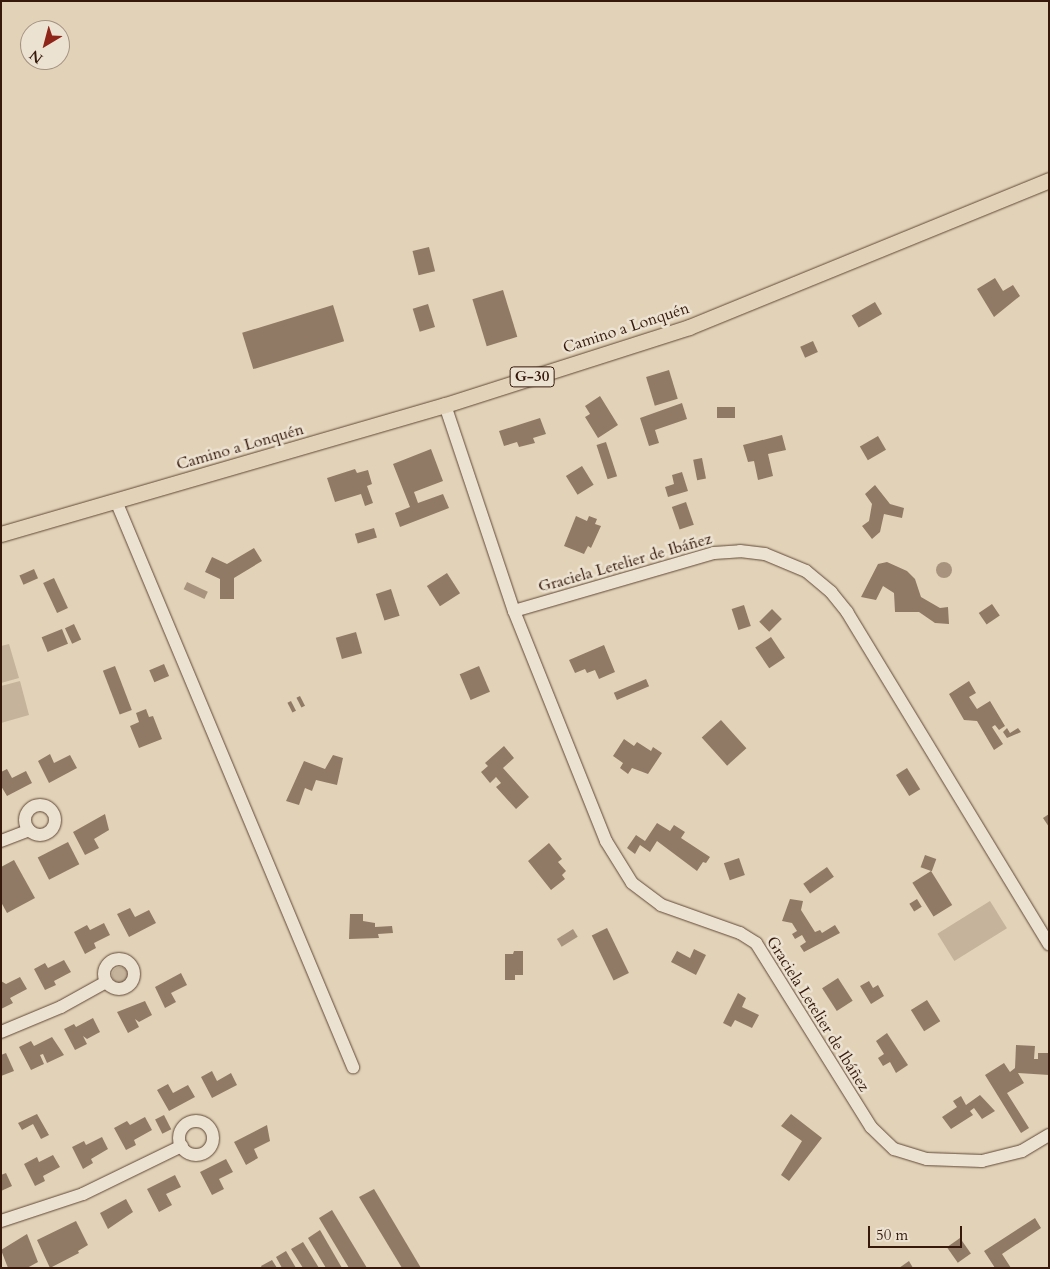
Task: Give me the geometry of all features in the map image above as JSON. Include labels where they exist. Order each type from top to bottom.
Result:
[{"type":"main road","name":"Camino a Lonquén","points":[[1,534],[445,405],[689,327],[1049,180]]},
{"type":"street","name":"Graciela Letelier de Ibáñez","points":[[445,405],[514,611],[606,841],[624,873],[642,892],[661,905],[740,933],[756,943],[878,1136],[894,1149],[915,1157],[982,1161],[1022,1151],[1049,1135]]},
{"type":"street","points":[[116,501],[353,1067]]},
{"type":"street","name":"Graciela Letelier de Ibáñez","points":[[514,611],[714,553],[740,551],[765,554],[806,571],[831,592],[847,612],[1049,944]]},
{"type":"street","points":[[1,841],[29,830]]},
{"type":"street","points":[[1,1032],[61,1007],[106,982]]},
{"type":"street","points":[[1,1221],[83,1194],[182,1146]]},
{"type":"shaded area","points":[[944,562],[952,570],[944,578],[936,570]]},
{"type":"shaded area","points":[[187,582],[208,592],[204,599],[184,589]]},
{"type":"shaded area","points":[[9,644],[19,678],[1,683],[1,646]]},
{"type":"shaded area","points":[[20,681],[29,715],[1,723],[1,686]]},
{"type":"shaded area","points":[[990,901],[1007,928],[954,961],[937,934]]},
{"type":"shaded area","points":[[573,929],[578,937],[562,947],[557,939]]},
{"type":"shaded area","points":[[120,967],[128,975],[120,983],[112,975]]},
{"type":"building","points":[[429,247],[435,271],[419,275],[413,251]]},
{"type":"building","points":[[995,278],[1003,291],[1013,285],[1020,296],[994,317],[977,289]]},
{"type":"building","points":[[503,290],[517,337],[487,346],[472,299]]},
{"type":"building","points":[[875,302],[882,314],[859,328],[852,316]]},
{"type":"building","points":[[428,304],[435,327],[420,332],[413,309]]},
{"type":"building","points":[[333,305],[344,341],[253,369],[242,333]]},
{"type":"building","points":[[813,341],[818,352],[805,358],[800,347]]},
{"type":"building","points":[[669,370],[678,399],[655,406],[646,377]]},
{"type":"building","points":[[600,396],[618,425],[598,438],[585,417],[590,414],[585,406]]},
{"type":"building","points":[[682,403],[687,419],[655,430],[659,443],[649,446],[640,418]]},
{"type":"building","points":[[717,407],[735,407],[735,418],[717,418]]},
{"type":"building","points":[[540,418],[546,434],[533,438],[535,443],[519,447],[517,442],[504,446],[499,431]]},
{"type":"building","points":[[782,435],[786,450],[768,454],[773,476],[758,480],[754,461],[748,462],[743,445]]},
{"type":"building","points":[[878,436],[886,450],[868,460],[860,446]]},
{"type":"building","points":[[606,442],[617,476],[608,479],[596,445]]},
{"type":"building","points":[[431,449],[443,481],[414,492],[418,503],[443,494],[449,508],[400,527],[395,513],[410,507],[393,464]]},
{"type":"building","points":[[702,458],[706,479],[697,480],[693,460]]},
{"type":"building","points":[[582,466],[594,485],[578,495],[566,476]]},
{"type":"building","points":[[355,469],[357,473],[368,470],[372,484],[367,486],[373,503],[365,506],[361,494],[335,502],[327,478]]},
{"type":"building","points":[[682,472],[688,491],[668,497],[665,487],[674,484],[672,475]]},
{"type":"building","points":[[875,485],[890,504],[904,508],[902,518],[884,514],[880,532],[872,539],[862,526],[869,521],[872,504],[865,494]]},
{"type":"building","points":[[686,502],[694,525],[680,530],[672,507]]},
{"type":"building","points":[[576,516],[587,521],[589,516],[597,519],[595,524],[601,526],[591,548],[588,546],[584,554],[564,546]]},
{"type":"building","points":[[374,528],[377,538],[358,543],[355,534]]},
{"type":"building","points":[[254,548],[262,561],[234,578],[234,599],[220,599],[220,579],[205,572],[212,557],[227,564]]},
{"type":"building","points":[[887,562],[907,571],[915,579],[921,597],[940,608],[948,607],[949,624],[935,623],[919,612],[895,612],[894,593],[883,586],[876,600],[861,597],[878,564]]},
{"type":"building","points":[[34,569],[38,578],[23,585],[19,576]]},
{"type":"building","points":[[447,573],[460,593],[440,606],[427,586]]},
{"type":"building","points":[[54,578],[68,608],[57,613],[43,583]]},
{"type":"building","points":[[391,589],[400,616],[384,621],[376,594]]},
{"type":"building","points":[[992,604],[1000,616],[987,625],[979,613]]},
{"type":"building","points":[[744,605],[751,626],[738,630],[732,609]]},
{"type":"building","points":[[772,609],[782,619],[769,632],[759,622]]},
{"type":"building","points":[[74,624],[81,639],[72,644],[65,628]]},
{"type":"building","points":[[62,629],[68,644],[48,652],[42,637]]},
{"type":"building","points":[[356,632],[362,653],[342,659],[336,638]]},
{"type":"building","points":[[771,637],[785,658],[769,668],[755,648]]},
{"type":"building","points":[[604,645],[615,672],[599,679],[595,670],[587,673],[585,669],[575,673],[569,660]]},
{"type":"building","points":[[164,664],[169,676],[154,682],[149,670]]},
{"type":"building","points":[[115,666],[132,710],[120,715],[103,671]]},
{"type":"building","points":[[479,666],[490,692],[471,700],[460,674]]},
{"type":"building","points":[[646,679],[649,686],[617,700],[614,693]]},
{"type":"building","points":[[969,681],[976,693],[969,697],[977,709],[990,701],[1005,726],[999,730],[995,725],[992,727],[1003,744],[994,750],[977,721],[964,720],[949,694]]},
{"type":"building","points":[[300,696],[305,706],[301,708],[296,698]]},
{"type":"building","points":[[291,701],[296,711],[292,713],[287,703]]},
{"type":"building","points":[[146,709],[149,717],[153,716],[162,739],[139,748],[130,726],[139,722],[136,713]]},
{"type":"building","points":[[721,720],[746,748],[727,766],[702,737]]},
{"type":"building","points":[[1007,728],[1010,733],[1018,728],[1021,732],[1007,738],[1003,732]]},
{"type":"building","points":[[624,739],[634,746],[637,742],[651,751],[653,747],[662,753],[648,774],[632,768],[628,774],[620,768],[623,763],[613,756]]},
{"type":"building","points":[[504,746],[514,758],[503,768],[529,797],[516,809],[496,787],[501,783],[496,777],[490,783],[481,772],[488,766],[485,763]]},
{"type":"building","points":[[50,754],[54,763],[70,755],[77,768],[49,783],[38,761]]},
{"type":"building","points":[[333,755],[343,758],[337,785],[316,780],[312,791],[305,788],[299,805],[286,801],[304,761],[325,769]]},
{"type":"building","points":[[907,768],[920,789],[909,796],[896,775]]},
{"type":"building","points":[[7,769],[12,778],[26,771],[32,783],[7,796],[1,786],[1,772]]},
{"type":"building","points":[[105,814],[109,830],[94,839],[99,848],[85,855],[73,832]]},
{"type":"building","points":[[1049,814],[1049,827],[1043,818]]},
{"type":"building","points":[[657,823],[670,831],[674,825],[685,832],[681,838],[710,857],[706,863],[703,862],[697,871],[657,841],[650,852],[640,845],[635,854],[627,848],[636,835],[645,841]]},
{"type":"building","points":[[68,842],[79,864],[49,880],[38,857]]},
{"type":"building","points":[[549,843],[562,859],[558,862],[566,871],[562,875],[565,879],[551,890],[528,861]]},
{"type":"building","points":[[925,855],[936,859],[932,871],[921,867]]},
{"type":"building","points":[[739,858],[745,875],[730,880],[724,863]]},
{"type":"building","points":[[14,860],[35,898],[7,913],[1,902],[1,867]]},
{"type":"building","points":[[827,867],[834,877],[810,893],[803,884]]},
{"type":"building","points":[[931,871],[952,905],[934,917],[912,883]]},
{"type":"building","points":[[790,899],[803,901],[801,910],[815,932],[820,930],[822,933],[835,925],[840,933],[804,952],[800,946],[806,942],[802,935],[795,939],[792,934],[797,931],[792,923],[782,921]]},
{"type":"building","points":[[917,899],[922,907],[914,911],[909,904]]},
{"type":"building","points":[[130,908],[135,917],[149,910],[156,923],[129,937],[117,914]]},
{"type":"building","points":[[350,914],[363,914],[363,921],[375,923],[375,927],[392,926],[393,933],[378,934],[379,938],[349,939]]},
{"type":"building","points":[[104,923],[110,935],[94,943],[96,948],[85,954],[74,932],[87,925],[90,930]]},
{"type":"building","points":[[607,928],[629,973],[614,980],[592,935]]},
{"type":"building","points":[[694,949],[706,955],[696,975],[671,962],[677,951],[690,958]]},
{"type":"building","points":[[514,951],[523,951],[523,975],[515,975],[515,980],[505,980],[505,954],[513,954]]},
{"type":"building","points":[[64,960],[71,972],[54,981],[56,985],[45,990],[34,969],[45,963],[48,968]]},
{"type":"building","points":[[181,973],[187,985],[171,993],[176,1002],[165,1008],[155,987]]},
{"type":"building","points":[[20,977],[27,989],[10,998],[13,1003],[1,1009],[1,981],[6,984]]},
{"type":"building","points":[[838,978],[853,1001],[837,1011],[822,988]]},
{"type":"building","points":[[869,981],[873,988],[878,985],[884,996],[871,1004],[860,986]]},
{"type":"building","points":[[738,993],[746,998],[742,1007],[759,1015],[752,1028],[735,1020],[731,1027],[723,1023]]},
{"type":"building","points":[[927,1000],[940,1021],[924,1031],[911,1010]]},
{"type":"building","points":[[145,1001],[152,1015],[139,1022],[135,1019],[139,1027],[128,1033],[117,1012]]},
{"type":"building","points":[[93,1018],[100,1032],[87,1039],[83,1036],[87,1044],[75,1050],[64,1029],[74,1024],[76,1027]]},
{"type":"building","points":[[887,1033],[908,1065],[896,1073],[890,1062],[883,1066],[878,1058],[884,1054],[876,1041]]},
{"type":"building","points":[[52,1037],[64,1055],[47,1063],[43,1054],[40,1055],[44,1064],[31,1070],[19,1047],[31,1041],[34,1046]]},
{"type":"building","points":[[1016,1045],[1035,1046],[1034,1059],[1038,1059],[1038,1053],[1049,1053],[1049,1075],[1018,1073],[1024,1083],[1007,1093],[1029,1128],[1021,1133],[985,1075],[1004,1063],[1010,1072],[1015,1068]]},
{"type":"building","points":[[6,1053],[14,1071],[1,1076],[1,1055]]},
{"type":"building","points":[[212,1071],[217,1081],[231,1073],[237,1085],[212,1098],[201,1077]]},
{"type":"building","points":[[168,1084],[173,1093],[188,1085],[195,1097],[169,1111],[157,1090]]},
{"type":"building","points":[[980,1095],[995,1111],[982,1119],[974,1108],[970,1111],[973,1115],[951,1129],[942,1117],[957,1107],[953,1101],[961,1096],[966,1105]]},
{"type":"building","points":[[37,1114],[49,1135],[41,1139],[33,1124],[22,1130],[18,1123]]},
{"type":"building","points":[[791,1114],[822,1138],[789,1181],[781,1175],[802,1141],[781,1126]]},
{"type":"building","points":[[164,1115],[171,1129],[162,1134],[155,1120]]},
{"type":"building","points":[[145,1117],[152,1130],[134,1140],[136,1145],[126,1150],[114,1128],[127,1121],[130,1125]]},
{"type":"building","points":[[267,1125],[270,1141],[254,1149],[258,1158],[246,1165],[234,1142]]},
{"type":"building","points":[[102,1137],[108,1149],[91,1159],[93,1163],[83,1169],[72,1147],[84,1141],[86,1145]]},
{"type":"building","points":[[53,1155],[60,1167],[43,1176],[45,1181],[35,1186],[24,1164],[37,1157],[39,1162]]},
{"type":"building","points":[[226,1159],[233,1172],[219,1179],[224,1189],[212,1195],[200,1172]]},
{"type":"building","points":[[6,1173],[12,1186],[1,1191],[1,1175]]},
{"type":"building","points":[[175,1175],[181,1187],[166,1194],[172,1205],[159,1212],[147,1189]]},
{"type":"building","points":[[374,1189],[421,1268],[402,1268],[359,1197]]},
{"type":"building","points":[[126,1199],[133,1212],[108,1229],[100,1213]]},
{"type":"building","points":[[332,1210],[367,1268],[349,1268],[319,1218]]},
{"type":"building","points":[[1035,1218],[1041,1228],[1002,1254],[1011,1268],[995,1268],[984,1251]]},
{"type":"building","points":[[76,1221],[88,1245],[78,1251],[79,1253],[50,1268],[37,1240]]},
{"type":"building","points":[[320,1230],[342,1268],[326,1268],[308,1238]]},
{"type":"building","points":[[27,1234],[38,1262],[27,1268],[8,1268],[1,1250]]},
{"type":"building","points":[[960,1238],[971,1254],[958,1263],[947,1247]]},
{"type":"building","points":[[303,1242],[319,1268],[303,1268],[291,1249]]},
{"type":"building","points":[[286,1251],[296,1268],[282,1268],[276,1257]]},
{"type":"building","points":[[272,1260],[277,1268],[262,1268],[261,1266]]},
{"type":"building","points":[[909,1261],[913,1268],[899,1268]]}]
